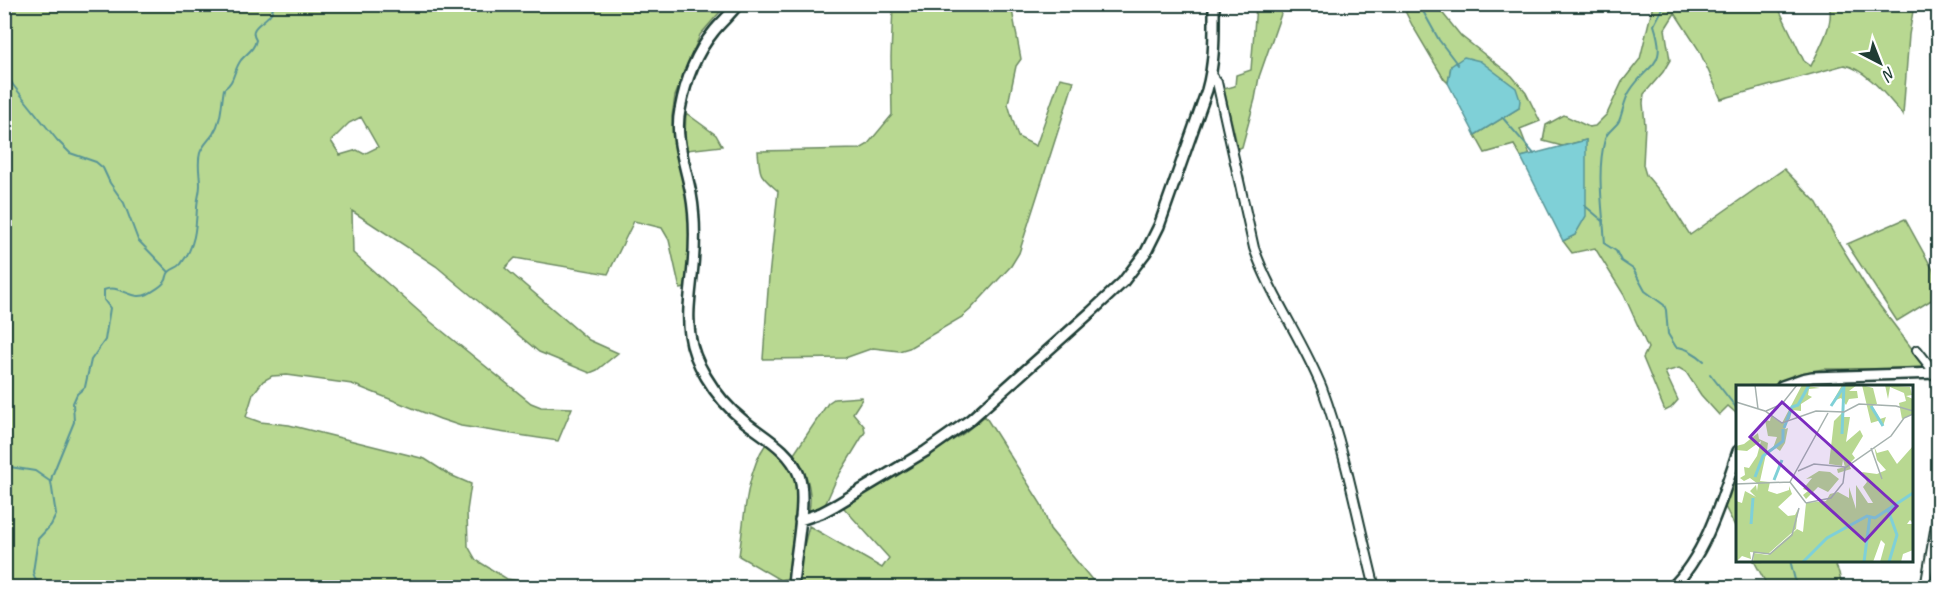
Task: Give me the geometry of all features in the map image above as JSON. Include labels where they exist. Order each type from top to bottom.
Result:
[{"type":"street","points":[[738,4],[714,31],[699,54],[685,89],[678,117],[679,139],[691,195],[694,228],[688,316],[695,354],[717,393],[735,413],[782,450],[795,467],[801,482],[800,520],[793,588]]},
{"type":"street","points":[[800,520],[821,513],[948,436],[1016,380],[1123,282],[1146,252],[1159,226],[1211,75],[1214,51],[1214,4]]},
{"type":"street","points":[[1211,75],[1217,82],[1254,248],[1322,389],[1342,451],[1375,588]]},
{"type":"street","points":[[1917,350],[1937,373]]},
{"type":"street","points":[[1787,385],[1812,377],[1937,373]]},
{"type":"street","points":[[1671,588],[1689,569],[1700,550],[1726,486],[1736,454]]},
{"type":"street","points":[[1925,588],[1938,513]]},
{"type":"green space","points":[[4,5],[726,5],[700,35],[675,96],[672,116],[673,132],[688,196],[690,217],[688,280],[685,288],[680,289],[669,240],[662,228],[634,221],[608,274],[515,258],[505,268],[589,340],[618,353],[597,370],[590,373],[539,352],[436,266],[352,211],[353,253],[431,322],[531,403],[541,407],[572,408],[558,441],[461,426],[352,384],[287,375],[272,376],[263,381],[253,394],[246,417],[260,422],[289,425],[425,459],[448,474],[471,484],[467,511],[468,546],[476,560],[507,579],[554,587],[5,587]],"holes":[[[361,117],[378,147],[364,154],[357,150],[340,155],[331,141],[349,123]]]},
{"type":"green space","points":[[893,5],[1025,5],[1012,10],[1021,59],[1016,66],[1008,104],[1018,137],[1036,146],[1060,78],[1074,81],[1019,253],[1011,266],[962,317],[909,348],[899,351],[873,348],[845,358],[763,359],[778,191],[762,174],[758,151],[860,149],[867,145],[892,115]]},
{"type":"green space","points":[[1256,5],[1282,5],[1282,11],[1259,77],[1242,147],[1238,149],[1224,89],[1235,86],[1236,75],[1251,70]]},
{"type":"green space","points":[[1402,5],[1436,5],[1461,36],[1512,76],[1526,93],[1540,121],[1520,129],[1530,155],[1521,157],[1514,145],[1485,153],[1475,135],[1519,108],[1451,66],[1448,83]]},
{"type":"green space","points":[[1653,5],[1777,5],[1804,61],[1811,66],[1828,28],[1829,5],[1914,5],[1909,35],[1903,115],[1869,78],[1844,65],[1721,99],[1699,50],[1675,13],[1665,29],[1670,60],[1644,94],[1643,165],[1646,175],[1669,202],[1690,235],[1784,169],[1817,203],[1870,293],[1925,366],[1924,369],[1823,369],[1801,373],[1775,385],[1736,385],[1736,413],[1728,406],[1719,415],[1701,395],[1686,372],[1679,368],[1665,372],[1678,400],[1665,411],[1643,358],[1648,348],[1624,295],[1595,248],[1572,253],[1563,241],[1575,235],[1586,140],[1562,146],[1543,141],[1546,125],[1564,115],[1589,127],[1595,126],[1607,114],[1622,82],[1640,59]]},
{"type":"green space","points":[[686,113],[716,135],[722,146],[687,150]]},
{"type":"green space","points":[[1905,219],[1938,279],[1938,296],[1897,321],[1847,244]]},
{"type":"green space","points":[[861,397],[853,413],[864,426],[865,432],[837,478],[825,505],[809,511],[808,481],[794,454],[828,403],[834,399]]},
{"type":"green space","points":[[985,416],[1041,504],[1050,529],[1098,587],[800,587],[801,557],[809,526],[882,568],[889,558],[843,507],[963,434]]},
{"type":"green space","points":[[766,444],[787,463],[794,474],[798,489],[789,578],[780,580],[739,556],[750,482],[759,455]]},
{"type":"green space","points":[[1736,464],[1736,528],[1723,503]]},
{"type":"green space","points":[[1755,562],[1834,562],[1842,587],[1768,587]]},
{"type":"water","points":[[1464,57],[1480,61],[1516,88],[1520,100],[1519,108],[1475,135],[1448,83],[1451,66]]},
{"type":"water","points":[[1586,140],[1586,216],[1575,235],[1563,241],[1521,157]]},
{"type":"waterway","points":[[45,588],[35,579],[33,572],[38,539],[51,525],[56,515],[51,482],[74,422],[73,403],[77,394],[85,387],[91,360],[105,340],[110,308],[104,300],[104,290],[110,288],[136,296],[148,294],[162,285],[169,272],[186,258],[195,230],[200,188],[200,153],[218,123],[224,89],[230,83],[238,64],[254,46],[256,40],[254,30],[270,15],[273,4]]},
{"type":"waterway","points":[[1419,4],[1439,40],[1458,65]]},
{"type":"waterway","points":[[1665,4],[1654,25],[1658,39],[1658,57],[1630,91],[1619,121],[1605,139],[1601,165],[1605,244],[1616,251],[1621,261],[1633,269],[1645,291],[1664,305],[1668,334],[1676,347],[1683,348],[1704,361]]},
{"type":"waterway","points":[[4,69],[13,85],[57,140],[70,153],[96,162],[103,168],[124,203],[138,240],[168,271]]},
{"type":"waterway","points":[[1502,117],[1534,154]]},
{"type":"waterway","points":[[1584,205],[1603,221]]},
{"type":"waterway","points":[[1710,374],[1736,407]]},
{"type":"waterway","points":[[4,466],[35,471],[51,482]]},
{"type":"waterway","points":[[1790,562],[1797,588]]}]
